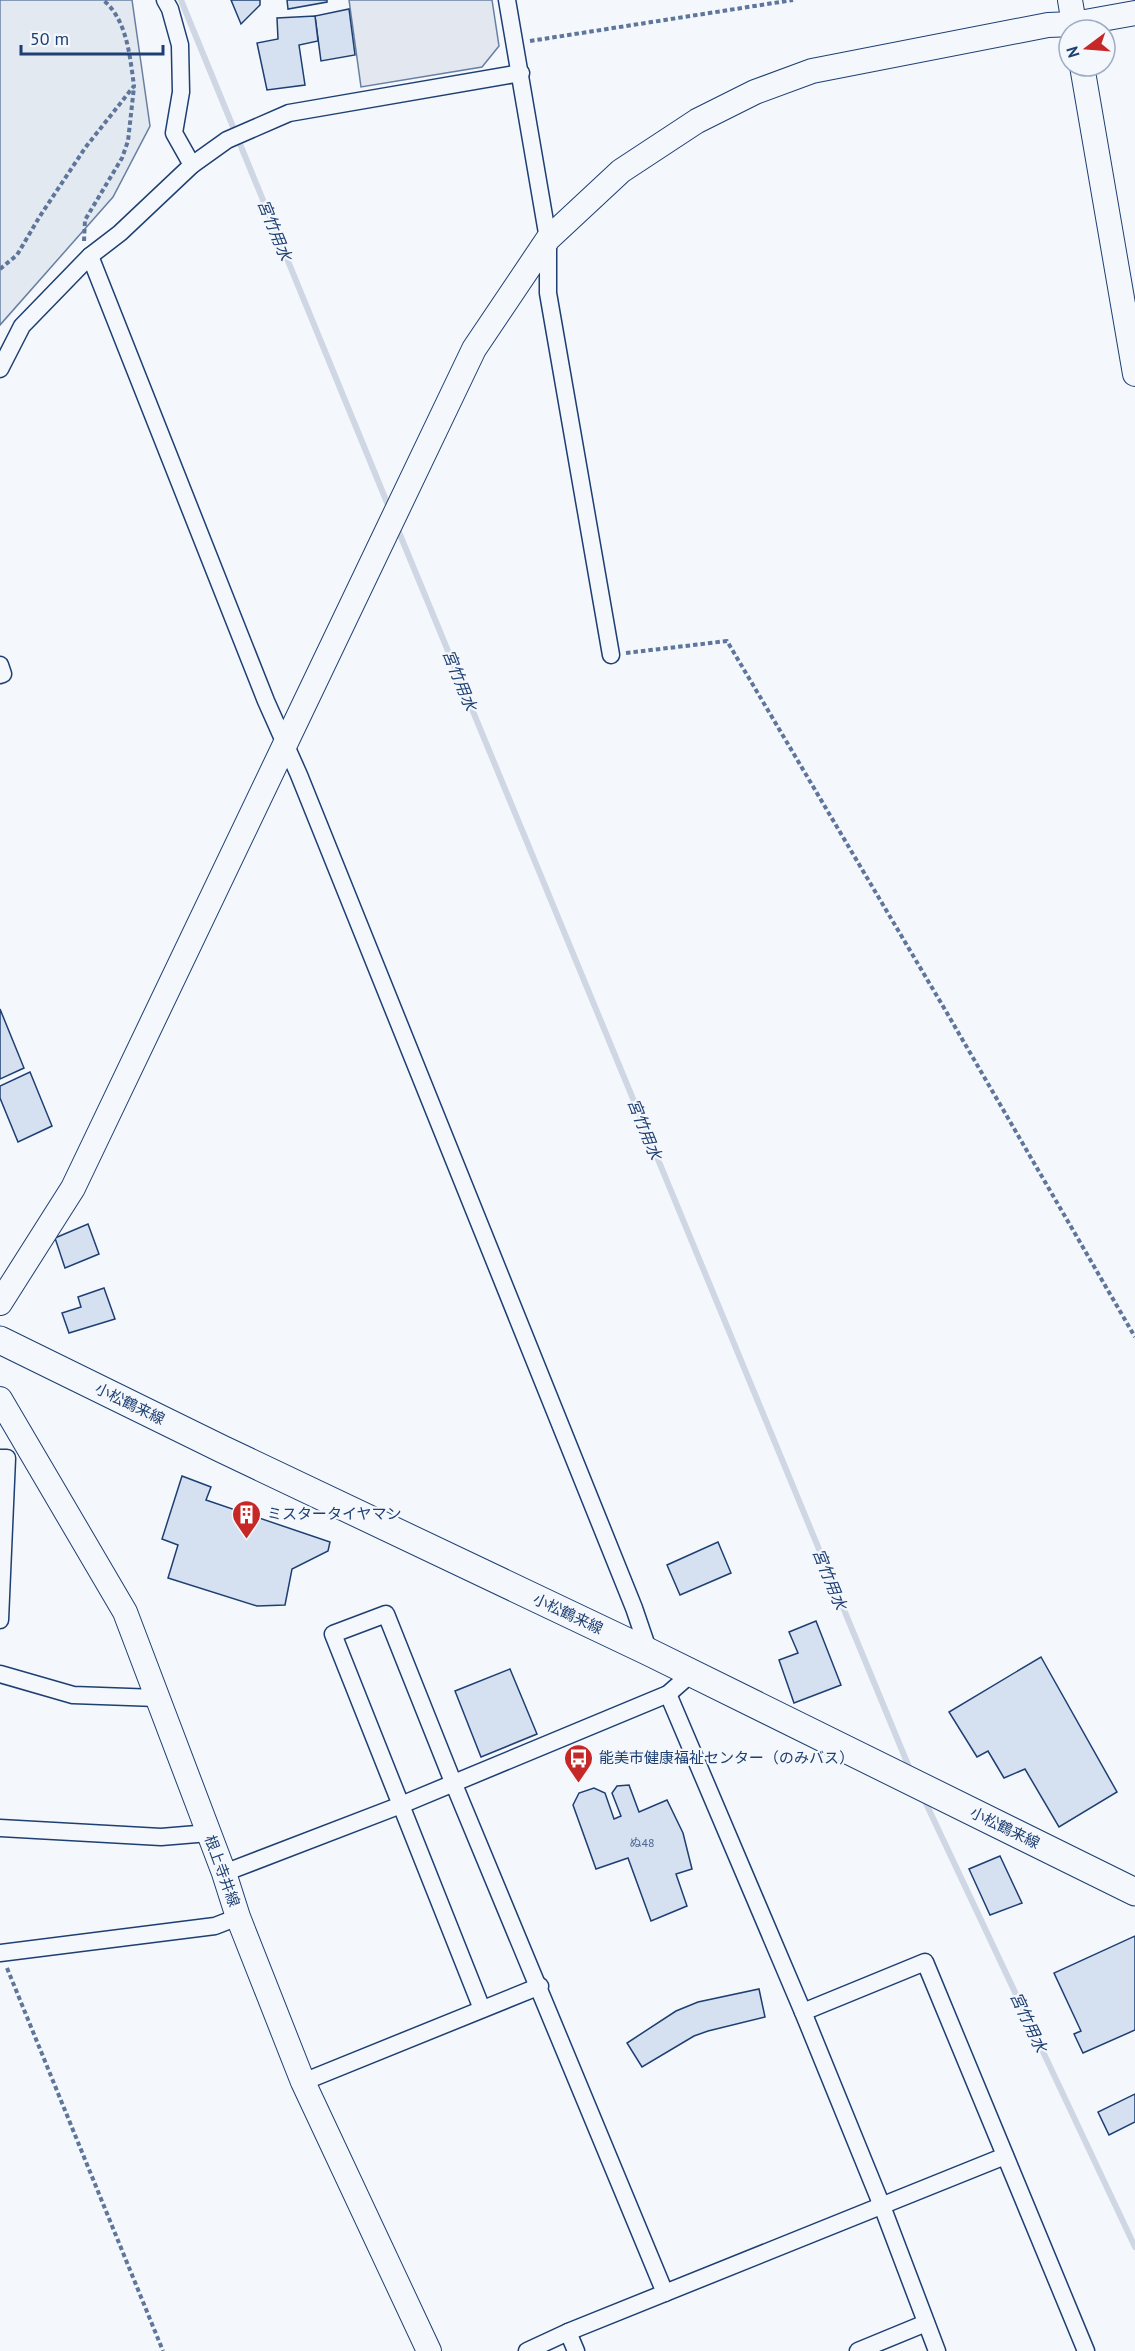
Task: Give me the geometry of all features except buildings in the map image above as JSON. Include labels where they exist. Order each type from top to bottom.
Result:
[{"type":"main road","name":"小松鶴来線","points":[[0,1340],[222,1449],[649,1652],[1135,1892]]},
{"type":"street","points":[[165,0],[170,9],[180,45],[181,92],[174,133],[192,165]]},
{"type":"street","points":[[507,0],[548,239],[549,293],[611,655]]},
{"type":"street","points":[[1070,0],[1073,18]]},
{"type":"street","points":[[1114,18],[1135,13]]},
{"type":"street","points":[[0,1304],[73,1188],[474,349],[548,239],[621,171],[697,121],[755,92],[812,71],[862,60],[1048,25],[1057,26]]},
{"type":"street","points":[[0,369],[22,326],[90,256],[120,233],[192,165],[227,141],[290,113],[521,73]]},
{"type":"street","points":[[1084,78],[1135,374]]},
{"type":"street","points":[[90,256],[266,701],[629,1597],[649,1652]]},
{"type":"street","points":[[0,665],[3,674],[0,675]]},
{"type":"street","name":"根上寺井線","points":[[0,1399],[125,1612],[224,1873],[238,1917],[303,2082],[429,2351]]},
{"type":"street","points":[[0,1458],[7,1458],[0,1620]]},
{"type":"street","points":[[482,2009],[333,1634],[386,1614],[453,1782],[540,1986],[665,2293]]},
{"type":"street","points":[[224,1873],[401,1805],[668,1694],[692,1673]]},
{"type":"street","points":[[0,1674],[73,1695],[157,1698]]},
{"type":"street","points":[[668,1694],[803,2012],[882,2206],[937,2351]]},
{"type":"street","points":[[0,1828],[161,1837],[209,1833]]},
{"type":"street","points":[[1,1953],[215,1926],[238,1917]]},
{"type":"street","points":[[803,2012],[925,1962],[1086,2351]]},
{"type":"street","points":[[303,2082],[540,1986]]},
{"type":"street","points":[[527,2351],[568,2332],[1005,2156]]},
{"type":"street","points":[[858,2351],[926,2323]]},
{"type":"street","points":[[568,2332],[576,2351]]},
{"type":"path","points":[[90,256],[83,238],[85,220],[122,158],[128,141],[134,86],[129,49],[113,8],[103,0]]},
{"type":"path","points":[[515,43],[793,0]]},
{"type":"path","points":[[0,269],[17,255],[85,148],[134,86]]},
{"type":"path","points":[[611,655],[726,641],[935,992],[1135,1337]]},
{"type":"path","points":[[1,1953],[163,2351]]},
{"type":"shaded area","points":[[0,0],[132,0],[150,126],[113,197],[0,325]]},
{"type":"shaded area","points":[[349,0],[492,0],[499,46],[482,67],[361,87]]},
{"type":"waterway","name":"宮竹用水","points":[[181,0],[390,510]]},
{"type":"waterway","name":"宮竹用水","points":[[396,525],[911,1772]]},
{"type":"waterway","name":"宮竹用水","points":[[923,1797],[1135,2247]]},
{"type":"place","name":"ミスタータイヤマン","points":[[246,1540]]},
{"type":"place","name":"能美市健康福祉センター（のみバス）","points":[[578,1784]]}]
